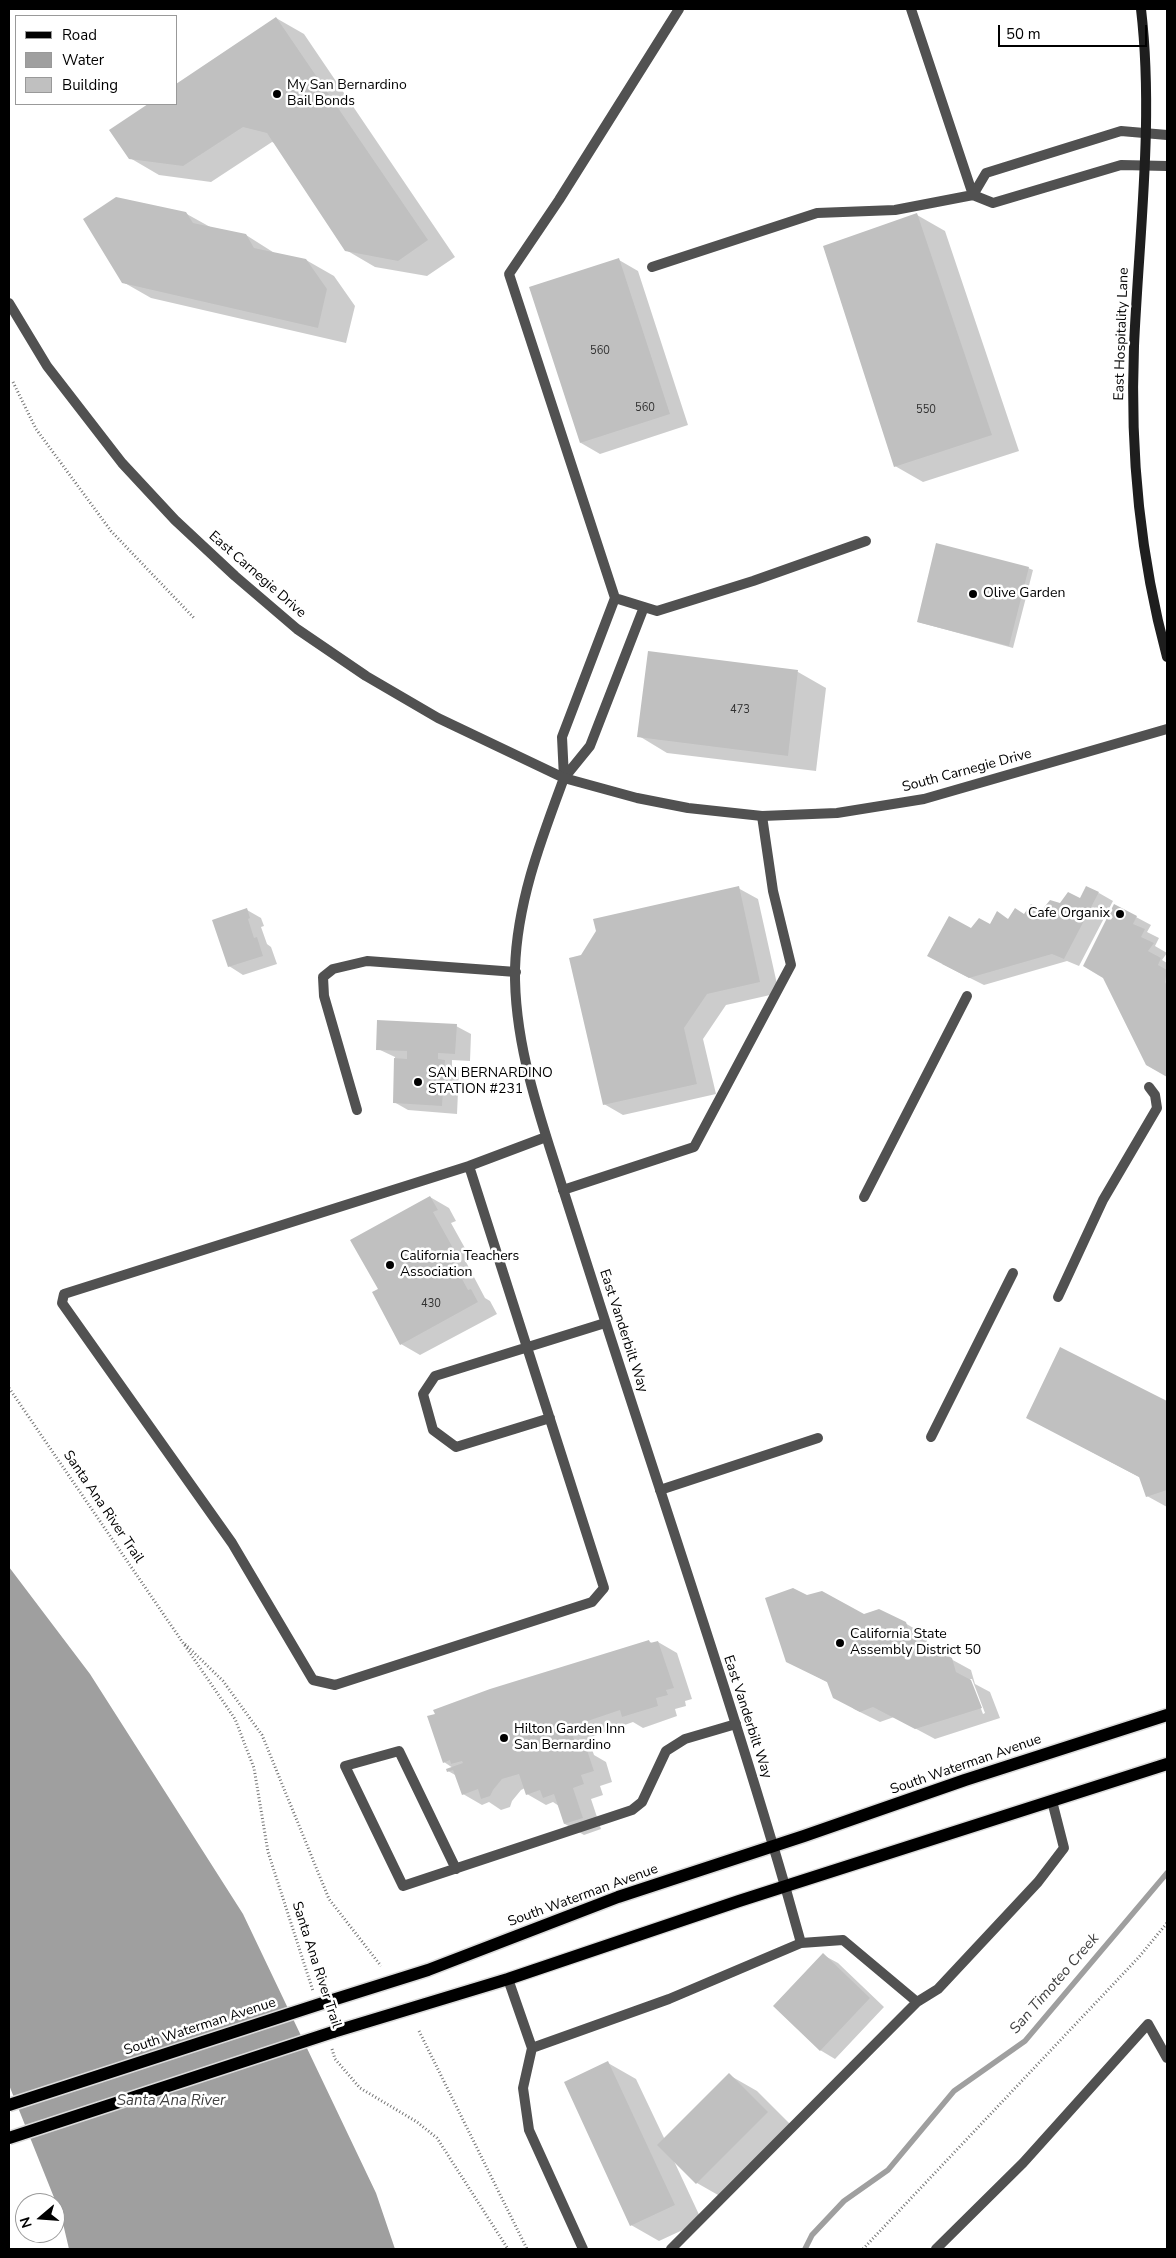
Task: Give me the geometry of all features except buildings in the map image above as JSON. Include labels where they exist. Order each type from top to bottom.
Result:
[{"type":"main road","name":"East Hospitality Lane","points":[[1141,9],[1145,70],[1145,133],[1134,347],[1135,444],[1148,562],[1159,627],[1167,657]]},
{"type":"main road","name":"South Waterman Avenue","points":[[9,2105],[428,1970],[618,1897],[774,1846],[965,1780],[1167,1715]]},
{"type":"main road","points":[[9,2138],[508,1979],[785,1886],[1167,1764]]},
{"type":"street","points":[[564,778],[562,737],[614,598],[509,274],[559,200],[679,9]]},
{"type":"street","points":[[911,9],[973,195]]},
{"type":"street","points":[[973,195],[986,173],[1121,131],[1167,135]]},
{"type":"street","points":[[652,267],[816,213],[895,210],[973,195],[993,203],[1121,165],[1167,166]]},
{"type":"street","name":"East Carnegie Drive","points":[[9,303],[47,366],[122,463],[175,520],[235,576],[297,629],[366,676],[438,718],[564,778]]},
{"type":"street","points":[[614,598],[657,611],[753,581],[866,541]]},
{"type":"street","points":[[564,778],[590,746],[644,607]]},
{"type":"street","name":"South Carnegie Drive","points":[[564,778],[646,800],[688,808],[762,816],[837,813],[924,799],[1167,729]]},
{"type":"street","name":"East Vanderbilt Way","points":[[564,778],[534,859],[524,902],[516,972],[518,1019],[526,1064],[546,1137],[605,1323],[736,1724],[774,1846],[801,1943]]},
{"type":"street","points":[[563,1190],[694,1146],[791,964],[773,891],[762,816]]},
{"type":"street","points":[[357,1110],[324,996],[323,977],[333,969],[367,961],[516,972]]},
{"type":"street","points":[[864,1197],[967,996]]},
{"type":"street","points":[[1058,1296],[1103,1200],[1157,1108],[1155,1095],[1149,1087]]},
{"type":"street","points":[[469,1166],[604,1588],[592,1602],[335,1685],[313,1680],[232,1543],[62,1303],[64,1294],[469,1166],[546,1137]]},
{"type":"street","points":[[931,1437],[1013,1273]]},
{"type":"street","points":[[550,1418],[456,1447],[433,1430],[423,1394],[435,1376],[605,1323]]},
{"type":"street","points":[[660,1490],[818,1438]]},
{"type":"street","points":[[456,1869],[399,1751],[346,1766],[403,1886],[456,1869],[632,1810],[642,1802],[666,1751],[685,1739],[736,1724]]},
{"type":"street","points":[[671,2249],[917,2002],[938,1989],[1038,1882],[1064,1848],[1052,1801]]},
{"type":"street","points":[[532,2048],[669,1999],[801,1943],[843,1940],[917,2002]]},
{"type":"street","points":[[508,1979],[532,2048],[524,2088],[529,2130],[583,2249]]},
{"type":"street","points":[[936,2249],[1024,2163],[1148,2024],[1167,2058]]},
{"type":"path","points":[[13,382],[36,429],[111,531],[195,619]]},
{"type":"path","name":"Santa Ana River Trail","points":[[9,1388],[235,1719],[254,1768],[268,1852],[314,1993]]},
{"type":"path","name":"Santa Ana River Trail","points":[[179,1638],[223,1680],[262,1735],[329,1899],[381,1966]]},
{"type":"path","points":[[863,2249],[1139,1957],[1167,1923]]},
{"type":"path","points":[[419,2031],[429,2055],[527,2249]]},
{"type":"path","name":"Santa Ana River Trail","points":[[331,2036],[335,2059],[360,2088],[417,2122],[437,2138],[508,2249]]},
{"type":"water","name":"Santa Ana River","points":[[9,1567],[90,1674],[243,1914],[376,2193],[395,2249],[69,2249],[65,2232],[65,2193],[52,2193],[9,2085]]},
{"type":"waterway","name":"San Timoteo Creek","points":[[805,2249],[812,2235],[844,2201],[888,2170],[954,2091],[1025,2041],[1167,1873]]},
{"type":"place","name":"My San Bernardino Bail Bonds","points":[[277,94]]},
{"type":"place","name":"Olive Garden","points":[[973,594]]},
{"type":"place","name":"Cafe Organix","points":[[1120,914]]},
{"type":"place","name":"SAN BERNARDINO STATION #231","points":[[418,1082]]},
{"type":"place","name":"California Teachers Association","points":[[390,1265]]},
{"type":"place","name":"California State Assembly District 50","points":[[840,1643]]},
{"type":"place","name":"Hilton Garden Inn San Bernardino","points":[[504,1738]]}]
